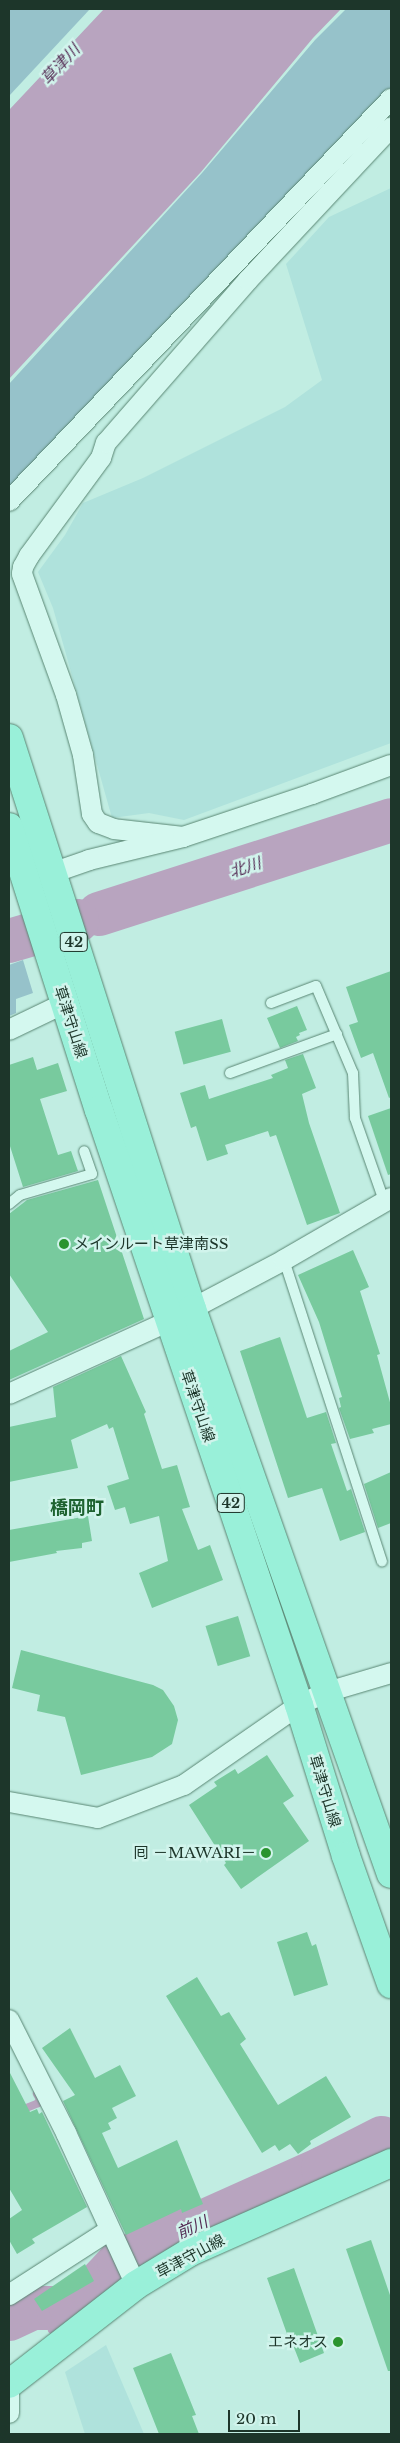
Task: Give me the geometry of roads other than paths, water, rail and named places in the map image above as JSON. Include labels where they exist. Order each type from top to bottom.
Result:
[{"type":"main road","name":"草津守山線","points":[[9,738],[97,1012],[181,1315],[299,1705],[346,1856],[391,1984]]},
{"type":"main road","name":"草津守山線","points":[[9,827],[68,1013],[181,1315],[327,1692],[391,1874]]},
{"type":"main road","name":"草津守山線","points":[[9,2383],[136,2285],[190,2252],[391,2163]]},
{"type":"street","points":[[9,501],[391,99]]},
{"type":"street","points":[[183,837],[114,829],[98,823],[89,801],[83,756],[66,695],[22,574],[29,556],[101,458],[106,443],[158,381],[248,280],[391,127]]},
{"type":"street","points":[[139,364],[158,381]]},
{"type":"street","points":[[52,873],[89,860],[183,837],[312,794],[391,765]]},
{"type":"street","points":[[9,1030],[68,1013]]},
{"type":"street","points":[[9,1394],[181,1315],[284,1260],[388,1200]]},
{"type":"street","points":[[9,1802],[98,1818],[184,1785],[299,1705],[327,1692],[391,1673]]},
{"type":"street","points":[[9,2020],[15,2044],[66,2133],[136,2285]]},
{"type":"street","points":[[9,2295],[110,2230]]},
{"type":"street","points":[[9,2383],[9,2413]]},
{"type":"lane","points":[[271,1003],[316,986],[353,1073],[355,1118],[388,1200]]},
{"type":"lane","points":[[230,1073],[337,1034]]},
{"type":"lane","points":[[9,1204],[20,1195],[92,1174],[84,1151]]},
{"type":"lane","points":[[284,1260],[382,1561]]},
{"type":"water","name":"草津川","points":[[104,9],[341,9],[313,38],[201,172],[9,379],[9,110]]},
{"type":"waterway","name":"北川","points":[[99,914],[391,820]]},
{"type":"waterway","name":"北川","points":[[9,941],[77,921]]},
{"type":"waterway","points":[[9,2115],[38,2103],[40,2099],[37,2094]]},
{"type":"waterway","name":"前川","points":[[9,2319],[33,2308],[58,2308],[70,2305],[93,2290],[119,2262],[149,2246],[323,2168],[382,2138]]},
{"type":"waterway","points":[[52,2330],[70,2305]]},
{"type":"place","name":"メインルート草津南SS","points":[[64,1244]]},
{"type":"place","name":"囘 －MAWARI－","points":[[266,1853]]},
{"type":"place","name":"エネオス","points":[[338,2342]]},
{"type":"district","name":"橋岡町","points":[[77,1508]]}]
